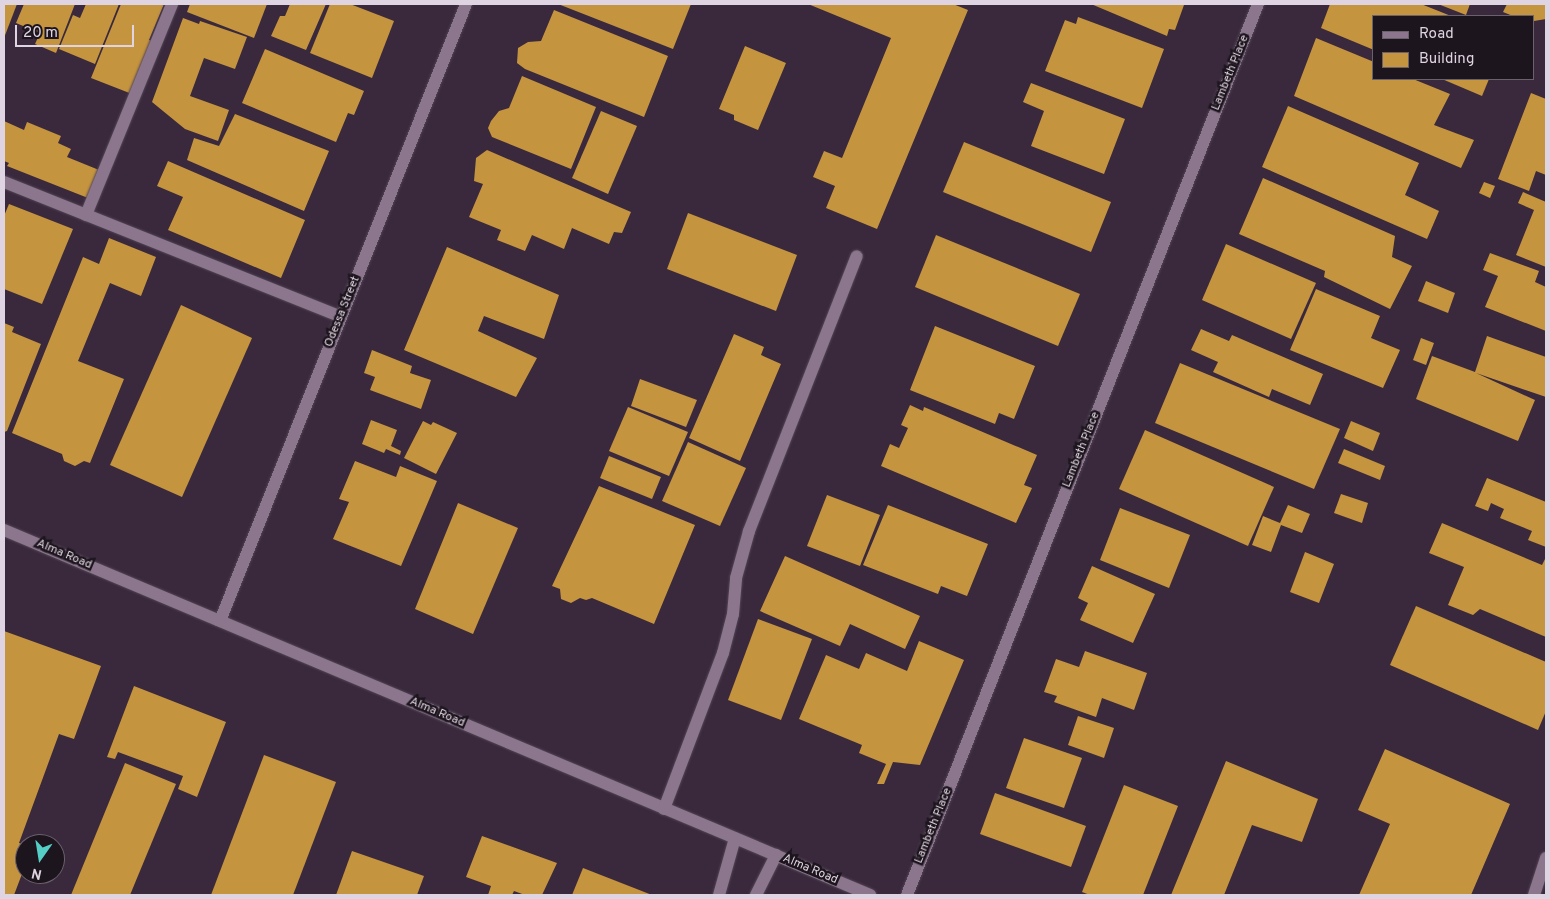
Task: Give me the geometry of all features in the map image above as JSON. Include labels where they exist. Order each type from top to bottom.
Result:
[{"type":"street","points":[[86,215],[172,4]]},
{"type":"street","name":"Odessa Street","points":[[220,621],[466,4]]},
{"type":"street","name":"Lambeth Place","points":[[907,895],[1258,4]]},
{"type":"street","points":[[4,182],[341,318]]},
{"type":"street","points":[[664,809],[723,653],[733,614],[736,578],[749,531],[857,256]]},
{"type":"street","name":"Alma Road","points":[[4,530],[870,895]]},
{"type":"street","points":[[719,895],[735,838]]},
{"type":"street","points":[[756,895],[776,855]]},
{"type":"street","points":[[1534,895],[1546,858]]},
{"type":"building","points":[[4,4],[17,4],[4,38]]},
{"type":"building","points":[[24,4],[75,4],[56,53],[35,44],[40,33],[16,23]]},
{"type":"building","points":[[86,4],[119,4],[95,64],[59,49],[73,15],[80,18]]},
{"type":"building","points":[[121,4],[164,4],[149,40],[153,41],[132,94],[91,78]]},
{"type":"building","points":[[190,4],[267,4],[254,38],[187,12]]},
{"type":"building","points":[[290,4],[326,4],[306,50],[271,36],[280,16],[285,16]]},
{"type":"building","points":[[330,4],[350,4],[394,21],[372,78],[310,53]]},
{"type":"building","points":[[558,4],[691,4],[673,49]]},
{"type":"building","points":[[808,4],[953,4],[968,10],[877,229],[826,208],[835,186],[813,177],[824,151],[842,158],[891,38]]},
{"type":"building","points":[[1091,4],[1184,5],[1175,30],[1169,29],[1167,36]]},
{"type":"building","points":[[1330,4],[1421,4],[1448,15],[1372,15],[1372,49],[1321,28]]},
{"type":"building","points":[[1438,4],[1470,4],[1466,15]]},
{"type":"building","points":[[1507,4],[1546,4],[1546,19],[1535,21],[1535,15],[1510,15],[1503,12]]},
{"type":"building","points":[[554,10],[668,56],[644,117],[525,69],[517,63],[518,48],[528,42],[541,41]]},
{"type":"building","points":[[1078,17],[1164,49],[1142,108],[1045,71],[1065,20],[1076,24]]},
{"type":"building","points":[[183,18],[199,24],[200,21],[247,37],[235,69],[204,58],[190,96],[229,110],[218,141],[185,129],[152,102]]},
{"type":"building","points":[[1316,38],[1372,61],[1372,80],[1415,80],[1450,94],[1434,125],[1474,140],[1461,168],[1294,96]]},
{"type":"building","points":[[745,46],[786,63],[758,130],[734,120],[734,115],[719,109]]},
{"type":"building","points":[[265,49],[364,91],[354,115],[348,113],[336,142],[242,103]]},
{"type":"building","points":[[522,76],[596,107],[571,169],[492,137],[488,128],[491,121],[499,111],[509,108]]},
{"type":"building","points":[[1444,80],[1489,80],[1482,96]]},
{"type":"building","points":[[1031,83],[1125,119],[1104,174],[1031,146],[1044,111],[1023,102]]},
{"type":"building","points":[[1531,93],[1546,99],[1546,175],[1536,171],[1529,191],[1498,179]]},
{"type":"building","points":[[1288,106],[1419,163],[1405,195],[1439,211],[1427,239],[1262,167]]},
{"type":"building","points":[[601,111],[637,126],[608,194],[572,178]]},
{"type":"building","points":[[235,114],[329,151],[304,211],[187,160],[194,138],[219,146]]},
{"type":"building","points":[[4,121],[24,130],[27,122],[61,136],[58,143],[71,149],[67,157],[99,170],[88,198],[7,166],[9,163],[4,161]]},
{"type":"building","points":[[964,142],[1111,202],[1091,252],[943,192]]},
{"type":"building","points":[[487,150],[631,212],[622,233],[614,232],[609,244],[572,228],[564,249],[532,235],[525,251],[497,240],[501,230],[469,217],[483,184],[474,181],[476,158]]},
{"type":"building","points":[[168,161],[305,220],[281,278],[168,230],[183,197],[157,186]]},
{"type":"building","points":[[1263,178],[1395,236],[1392,257],[1412,266],[1390,309],[1324,277],[1325,271],[1239,234]]},
{"type":"building","points":[[1484,182],[1495,186],[1490,198],[1479,193]]},
{"type":"building","points":[[1523,192],[1546,202],[1546,267],[1516,255],[1534,210],[1518,203]]},
{"type":"building","points":[[9,204],[73,229],[42,304],[4,289],[4,216]]},
{"type":"building","points":[[688,213],[797,255],[776,311],[667,269]]},
{"type":"building","points":[[936,235],[1080,294],[1058,346],[915,287]]},
{"type":"building","points":[[109,238],[156,257],[141,296],[110,283],[78,361],[124,379],[90,463],[84,461],[75,466],[64,461],[62,454],[12,433],[83,257],[99,264]]},
{"type":"building","points":[[1226,244],[1316,283],[1291,339],[1202,300]]},
{"type":"building","points":[[447,247],[559,295],[544,339],[484,316],[478,331],[537,358],[516,397],[404,350]]},
{"type":"building","points":[[1490,253],[1539,271],[1535,282],[1546,287],[1546,331],[1485,307],[1498,276],[1483,270]]},
{"type":"building","points":[[1426,281],[1455,293],[1448,313],[1418,301]]},
{"type":"building","points":[[1316,289],[1380,316],[1371,338],[1400,350],[1383,388],[1290,350]]},
{"type":"building","points":[[181,305],[252,338],[182,497],[110,465]]},
{"type":"building","points":[[4,323],[14,327],[12,332],[41,344],[7,431],[4,432]]},
{"type":"building","points":[[935,326],[1035,366],[1014,419],[999,413],[995,424],[910,390]]},
{"type":"building","points":[[1201,329],[1229,341],[1232,335],[1323,374],[1310,405],[1272,389],[1269,397],[1213,372],[1218,362],[1191,350]]},
{"type":"building","points":[[734,334],[764,347],[761,355],[781,364],[740,461],[689,438]]},
{"type":"building","points":[[1487,336],[1546,357],[1546,397],[1476,373],[1535,400],[1518,441],[1416,399],[1432,356],[1475,372]]},
{"type":"building","points":[[1421,338],[1434,343],[1426,365],[1413,360]]},
{"type":"building","points":[[372,350],[412,366],[410,373],[431,380],[421,409],[370,390],[375,377],[364,373]]},
{"type":"building","points":[[1180,363],[1340,429],[1314,489],[1155,423]]},
{"type":"building","points":[[640,379],[697,400],[686,427],[631,406]]},
{"type":"building","points":[[910,405],[923,411],[924,407],[1037,455],[1024,485],[1032,488],[1016,523],[881,466],[890,444],[899,448],[908,428],[901,425]]},
{"type":"building","points":[[628,407],[688,432],[669,476],[609,451]]},
{"type":"building","points":[[371,420],[397,430],[391,446],[401,451],[400,455],[386,449],[384,453],[362,444]]},
{"type":"building","points":[[423,421],[431,425],[433,422],[457,433],[436,474],[404,458]]},
{"type":"building","points":[[1351,421],[1380,433],[1373,451],[1344,438]]},
{"type":"building","points":[[1145,430],[1274,487],[1248,546],[1119,489]]},
{"type":"building","points":[[688,442],[746,468],[720,526],[662,501]]},
{"type":"building","points":[[1344,449],[1385,466],[1380,480],[1338,463]]},
{"type":"building","points":[[609,456],[661,477],[652,499],[600,478]]},
{"type":"building","points":[[355,461],[396,477],[400,466],[437,481],[401,566],[333,539],[349,502],[339,499]]},
{"type":"building","points":[[1487,478],[1546,502],[1546,547],[1528,540],[1532,531],[1500,518],[1504,509],[1491,503],[1488,511],[1475,506]]},
{"type":"building","points":[[599,486],[695,525],[654,624],[592,598],[586,600],[580,598],[571,603],[561,599],[560,589],[552,586]]},
{"type":"building","points":[[1341,494],[1368,503],[1362,523],[1334,513]]},
{"type":"building","points":[[827,495],[880,515],[860,566],[807,546]]},
{"type":"building","points":[[458,503],[518,528],[473,634],[415,609]]},
{"type":"building","points":[[888,505],[988,544],[967,596],[941,586],[938,594],[863,565]]},
{"type":"building","points":[[1288,505],[1310,514],[1302,533],[1281,525],[1271,552],[1252,545],[1263,516],[1280,523]]},
{"type":"building","points":[[1120,508],[1190,535],[1169,588],[1100,560]]},
{"type":"building","points":[[1442,523],[1542,565],[1546,557],[1546,637],[1480,609],[1473,615],[1448,605],[1464,567],[1429,553]]},
{"type":"building","points":[[1305,552],[1334,564],[1319,603],[1290,592]]},
{"type":"building","points":[[785,556],[920,616],[905,649],[850,624],[840,646],[760,611]]},
{"type":"building","points":[[1092,566],[1155,594],[1133,643],[1080,620],[1088,603],[1078,598]]},
{"type":"building","points":[[1416,606],[1546,662],[1546,711],[1538,730],[1390,665]]},
{"type":"building","points":[[758,619],[812,639],[781,720],[728,700]]},
{"type":"building","points":[[4,631],[101,666],[74,739],[59,734],[22,834],[15,834],[15,884],[18,884],[14,895],[4,895]]},
{"type":"building","points":[[919,641],[964,660],[920,765],[893,762],[884,784],[877,784],[886,764],[859,753],[862,745],[799,719],[826,655],[859,669],[866,653],[907,671]]},
{"type":"building","points":[[1085,651],[1147,673],[1134,710],[1102,698],[1096,717],[1054,702],[1057,696],[1044,692],[1056,659],[1079,667]]},
{"type":"building","points":[[134,686],[226,722],[197,797],[178,789],[183,776],[118,752],[115,759],[107,757]]},
{"type":"building","points":[[1078,716],[1114,728],[1104,758],[1068,745]]},
{"type":"building","points":[[1024,738],[1082,758],[1064,808],[1006,788]]},
{"type":"building","points":[[1385,749],[1510,804],[1471,895],[1359,895],[1390,824],[1358,810]]},
{"type":"building","points":[[264,755],[336,782],[293,895],[211,895]]},
{"type":"building","points":[[1226,761],[1318,799],[1302,842],[1252,825],[1224,895],[1171,895]]},
{"type":"building","points":[[125,763],[176,784],[130,895],[71,895]]},
{"type":"building","points":[[1124,785],[1178,806],[1143,895],[1090,895],[1082,892]]},
{"type":"building","points":[[995,793],[1086,826],[1071,867],[980,834]]},
{"type":"building","points":[[482,836],[557,863],[542,895],[525,895],[514,891],[512,895],[488,895],[491,886],[466,877]]},
{"type":"building","points":[[352,851],[424,876],[417,895],[336,895]]},
{"type":"building","points":[[583,868],[652,895],[572,895]]}]
